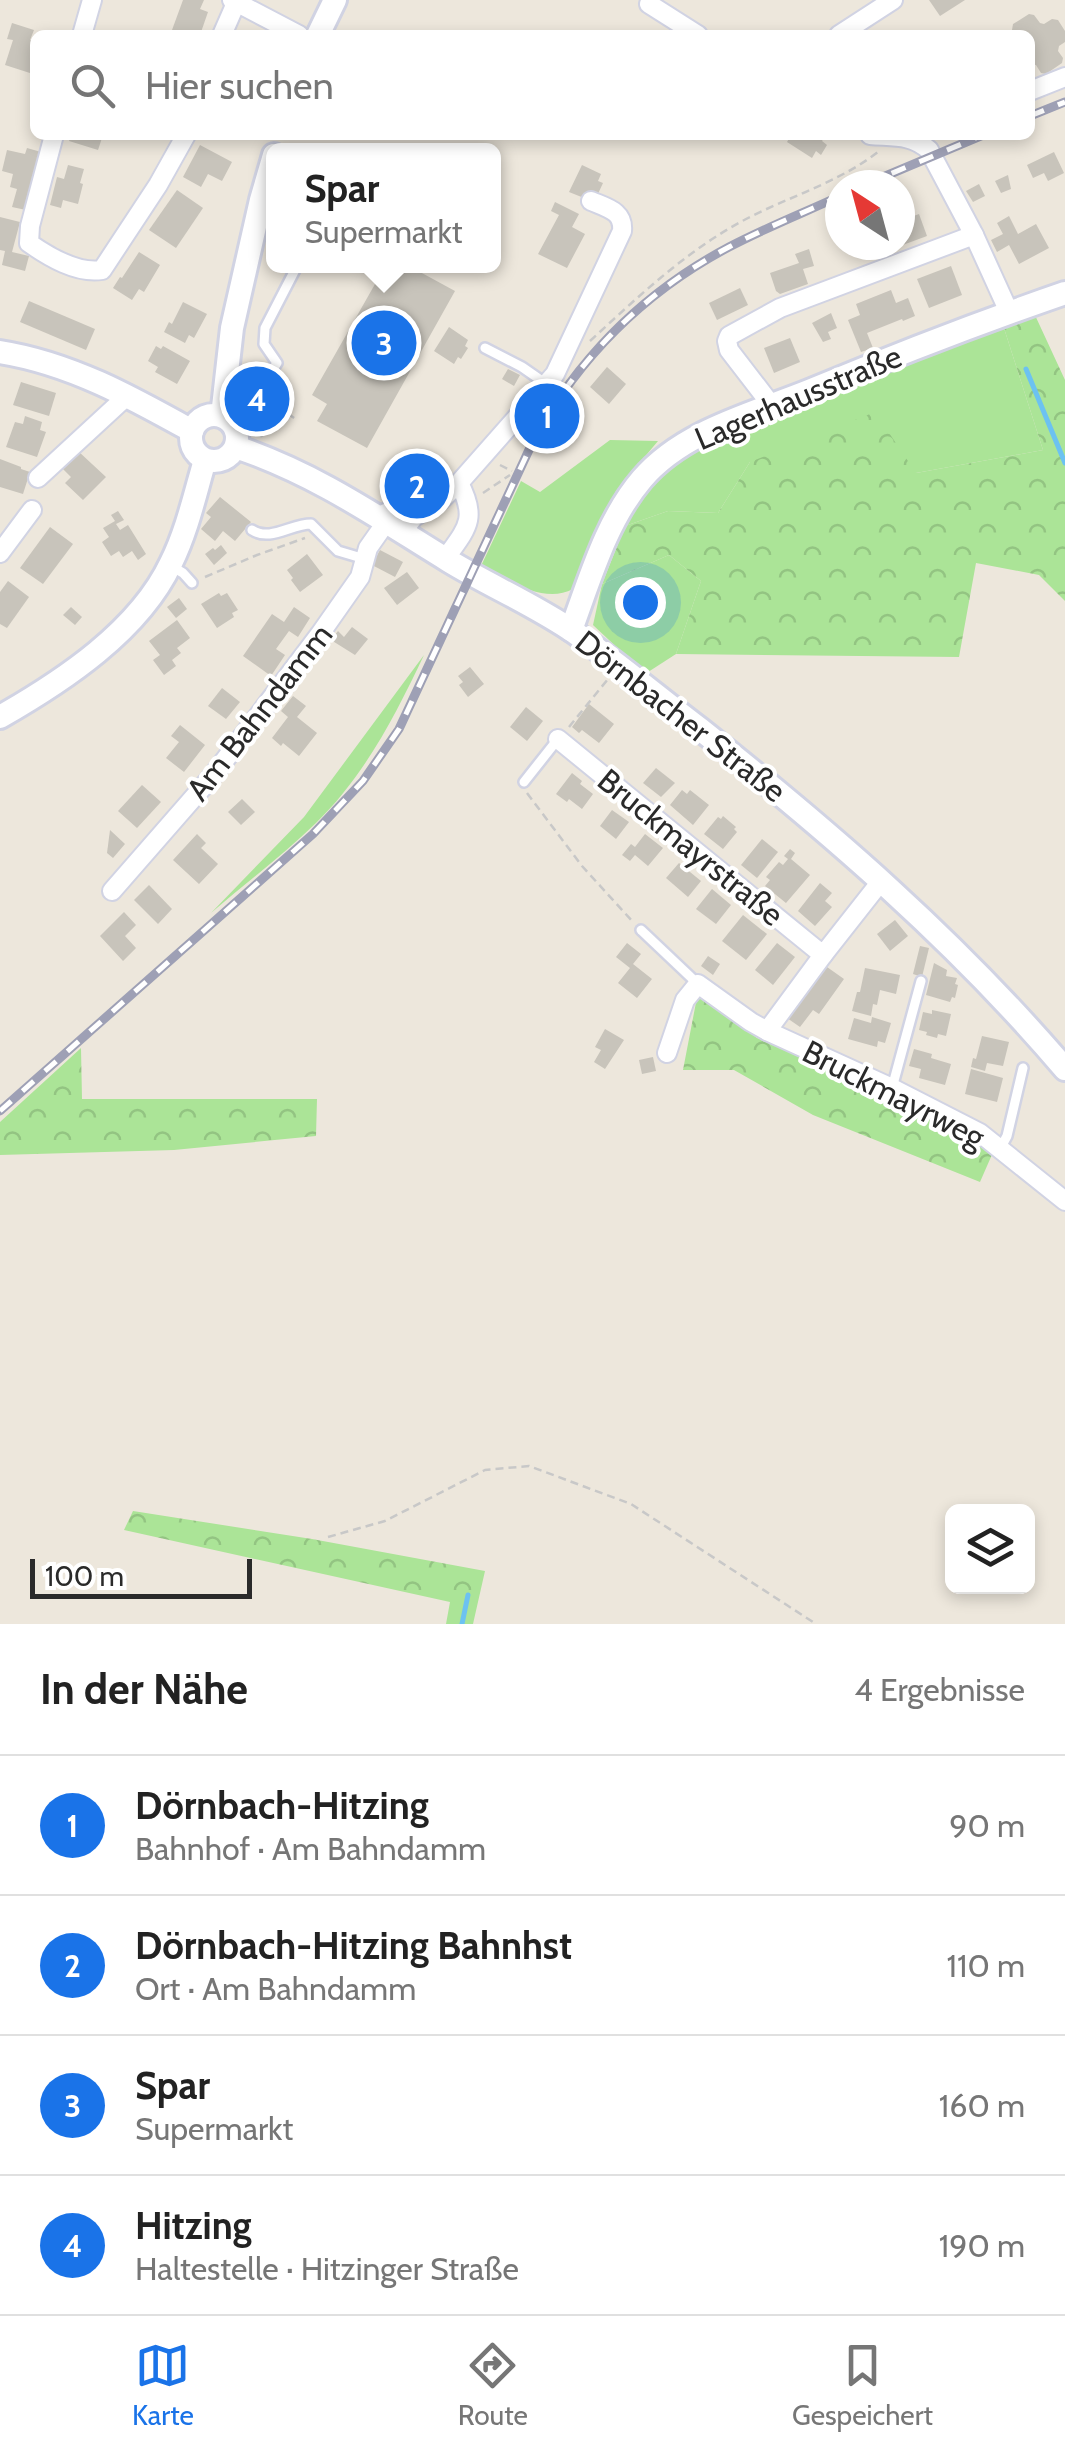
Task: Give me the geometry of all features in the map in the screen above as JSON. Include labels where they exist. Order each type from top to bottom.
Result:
[{"type":"street","points":[[83,30],[92,0]]},
{"type":"street","points":[[321,30],[336,0]]},
{"type":"street","points":[[847,30],[893,0]]},
{"type":"street","points":[[224,30],[234,2],[289,30]]},
{"type":"street","points":[[650,4],[690,30]]},
{"type":"street","points":[[1035,90],[1065,78]]},
{"type":"street","points":[[53,140],[30,226],[29,244],[88,272],[102,270],[183,140]]},
{"type":"street","points":[[924,140],[1009,312]]},
{"type":"street","name":"Am Bahndamm","points":[[112,891],[216,773],[261,714],[352,590],[374,538],[388,522],[414,517],[442,500],[548,385],[622,232],[619,215],[591,201]]},
{"type":"street","points":[[232,431],[208,416],[192,431],[192,445],[205,460],[226,459],[232,431],[232,328],[264,222]]},
{"type":"street","points":[[770,406],[729,350],[726,341],[734,332],[780,308],[974,236]]},
{"type":"street","name":"Lagerhausstraße","points":[[570,630],[620,510],[650,470],[692,439],[1065,293]]},
{"type":"street","points":[[0,352],[76,372],[192,431]]},
{"type":"street","points":[[38,478],[127,396]]},
{"type":"street","name":"Dörnbacher Straße","points":[[232,431],[570,630],[618,666],[779,791],[882,880],[982,978],[1065,1069]]},
{"type":"street","points":[[0,717],[38,695],[104,646],[154,593],[183,536],[205,460]]},
{"type":"street","points":[[446,559],[468,523],[469,502],[460,482]]},
{"type":"street","points":[[0,552],[32,510]]},
{"type":"street","name":"Bruckmayrstraße","points":[[558,740],[823,955]]},
{"type":"street","points":[[668,1053],[685,1000],[698,984],[766,1031],[882,880]]},
{"type":"street","name":"Bruckmayrweg","points":[[766,1031],[980,1133],[1065,1200]]},
{"type":"lane","points":[[232,431],[277,362],[264,344],[265,328],[293,273]]},
{"type":"lane","points":[[485,348],[522,366],[548,385]]},
{"type":"lane","points":[[388,522],[419,494],[460,482]]},
{"type":"lane","points":[[252,530],[264,536],[304,524],[315,526],[338,551],[365,559]]},
{"type":"lane","points":[[170,566],[192,583]]},
{"type":"lane","points":[[524,782],[558,740]]},
{"type":"lane","points":[[641,930],[698,984]]},
{"type":"lane","points":[[892,1088],[921,981]]},
{"type":"lane","points":[[1000,1149],[1007,1136],[1023,1068]]},
{"type":"path","points":[[568,348],[582,348],[666,272],[720,235],[832,180],[895,140]]},
{"type":"path","points":[[257,392],[297,420]]},
{"type":"path","points":[[469,502],[510,475]]},
{"type":"path","points":[[192,583],[320,533]]},
{"type":"path","points":[[558,740],[618,666]]},
{"type":"path","points":[[524,782],[528,796],[553,830],[641,930]]},
{"type":"path","points":[[328,1536],[385,1521],[485,1470],[529,1466],[631,1504],[816,1624]]},
{"type":"green space","points":[[1034,313],[1065,380],[1065,601],[1039,575],[976,563],[959,657],[676,654],[701,581],[669,555],[602,584],[625,526],[668,511],[718,513],[750,462],[875,412],[916,473],[1043,450],[1003,325]]},
{"type":"green space","points":[[1003,325],[1043,450],[916,473],[750,462],[718,513],[668,511],[625,526],[648,484],[677,457],[718,436]]},
{"type":"green space","points":[[610,440],[658,441],[616,491],[573,589],[562,593],[538,592],[481,566],[521,481],[540,492]]},
{"type":"green space","points":[[669,555],[701,581],[676,654],[645,674],[593,625],[602,584]]},
{"type":"green space","points":[[424,655],[378,744],[334,805],[211,913],[304,817]]},
{"type":"green space","points":[[698,992],[757,1038],[908,1100],[994,1150],[980,1182],[813,1115],[734,1070],[683,1070]]},
{"type":"green space","points":[[81,1048],[82,1099],[317,1099],[316,1136],[174,1150],[0,1155],[0,1122]]},
{"type":"green space","points":[[133,1511],[485,1571],[473,1624],[446,1624],[450,1602],[124,1530]]},
{"type":"building","points":[[183,0],[204,0],[200,9],[208,12],[202,30],[172,30]]},
{"type":"building","points":[[929,0],[965,0],[940,16]]},
{"type":"building","points":[[1029,14],[1044,24],[1058,20],[1065,31],[1065,42],[1058,51],[1062,63],[1046,74],[1041,73],[1035,65],[1035,30],[1012,30],[1013,24]]},
{"type":"building","points":[[12,23],[34,30],[30,30],[30,73],[5,65],[13,40],[7,39]]},
{"type":"building","points":[[69,140],[101,140],[98,150]]},
{"type":"building","points":[[823,140],[827,145],[821,155],[816,151],[812,158],[787,142]]},
{"type":"building","points":[[200,145],[232,162],[222,181],[208,174],[201,187],[183,177]]},
{"type":"building","points":[[27,148],[41,152],[26,210],[12,207],[17,189],[10,187],[13,174],[2,171],[7,150],[25,154]]},
{"type":"building","points":[[1054,152],[1064,173],[1048,181],[1044,173],[1033,178],[1027,165]]},
{"type":"building","points":[[68,165],[84,169],[78,204],[63,200],[61,208],[50,205],[57,177],[64,179]]},
{"type":"building","points":[[582,165],[601,174],[598,181],[603,183],[597,196],[589,200],[569,192]]},
{"type":"building","points":[[1008,175],[1011,189],[1001,193],[995,181]]},
{"type":"building","points":[[979,184],[985,196],[973,202],[966,191]]},
{"type":"building","points":[[177,190],[203,208],[176,248],[149,230]]},
{"type":"building","points":[[555,202],[579,214],[572,227],[585,234],[567,268],[538,254],[559,215],[551,211]]},
{"type":"building","points":[[919,214],[927,236],[915,240],[915,215]]},
{"type":"building","points":[[1009,216],[1018,234],[1036,224],[1049,248],[1019,264],[1009,245],[997,252],[991,240],[1003,234],[997,223]]},
{"type":"building","points":[[0,217],[20,222],[12,252],[29,256],[25,271],[2,265],[5,251],[0,250]]},
{"type":"building","points":[[809,249],[814,266],[803,269],[808,284],[780,294],[770,273],[799,263],[795,254]]},
{"type":"building","points":[[139,252],[160,265],[144,292],[139,289],[132,300],[113,288]]},
{"type":"building","points":[[951,266],[962,295],[929,308],[917,279]]},
{"type":"building","points":[[381,273],[397,278],[400,273],[422,273],[455,291],[367,448],[317,421],[327,404],[312,395]]},
{"type":"building","points":[[740,288],[748,305],[717,320],[709,303]]},
{"type":"building","points":[[891,290],[896,303],[908,298],[915,316],[867,333],[873,348],[861,352],[848,320],[860,315],[856,304]]},
{"type":"building","points":[[29,301],[95,329],[86,350],[20,322]]},
{"type":"building","points":[[183,302],[207,314],[194,338],[189,335],[185,343],[164,332]]},
{"type":"building","points":[[831,313],[837,328],[828,332],[831,339],[823,342],[812,323]]},
{"type":"building","points":[[449,327],[468,340],[468,348],[454,364],[434,351]]},
{"type":"building","points":[[790,338],[800,362],[774,373],[764,348]]},
{"type":"building","points":[[156,346],[190,361],[177,384],[155,372],[158,367],[148,361]]},
{"type":"building","points":[[607,367],[626,384],[609,404],[590,387]]},
{"type":"building","points":[[508,369],[520,375],[514,386],[502,379]]},
{"type":"building","points":[[21,382],[56,393],[49,416],[13,405]]},
{"type":"building","points":[[25,416],[42,422],[40,430],[46,432],[37,457],[6,447],[15,422],[23,424]]},
{"type":"building","points":[[78,451],[106,477],[83,500],[65,483],[71,477],[61,467]]},
{"type":"building","points":[[0,459],[30,472],[23,494],[0,487]]},
{"type":"building","points":[[220,497],[251,522],[235,541],[223,531],[215,541],[201,529],[211,517],[206,513]]},
{"type":"building","points":[[118,511],[124,520],[116,524],[120,530],[128,525],[146,554],[138,560],[132,551],[123,557],[119,551],[111,556],[102,542],[109,537],[103,528],[115,521],[111,515]]},
{"type":"building","points":[[50,527],[73,544],[43,584],[20,568]]},
{"type":"building","points":[[221,545],[227,553],[214,565],[205,554]]},
{"type":"building","points":[[380,550],[403,562],[395,577],[372,565]]},
{"type":"building","points":[[307,554],[323,575],[300,592],[287,570]]},
{"type":"building","points":[[407,572],[419,588],[397,605],[384,588]]},
{"type":"building","points":[[8,581],[29,597],[7,628],[0,624],[0,592]]},
{"type":"building","points":[[219,593],[227,593],[238,610],[217,628],[201,604]]},
{"type":"building","points":[[179,598],[187,609],[176,618],[167,607]]},
{"type":"building","points":[[71,607],[82,617],[75,625],[63,615]]},
{"type":"building","points":[[294,607],[310,618],[298,637],[289,631],[276,649],[285,655],[271,676],[243,656],[272,614],[284,622]]},
{"type":"building","points":[[177,620],[190,638],[177,648],[181,653],[172,660],[176,666],[164,675],[153,660],[160,655],[149,641]]},
{"type":"building","points":[[352,627],[368,639],[355,655],[331,640],[338,631],[344,637]]},
{"type":"building","points":[[470,667],[484,684],[468,697],[458,676]]},
{"type":"building","points":[[222,688],[240,702],[226,719],[208,706]]},
{"type":"building","points":[[293,696],[306,706],[297,717],[317,733],[299,756],[272,738],[288,717],[281,711]]},
{"type":"building","points":[[589,704],[614,724],[599,743],[572,727]]},
{"type":"building","points":[[526,707],[543,721],[527,741],[510,727]]},
{"type":"building","points":[[180,725],[205,745],[184,772],[166,758],[179,742],[171,736]]},
{"type":"building","points":[[656,768],[675,783],[661,797],[643,783]]},
{"type":"building","points":[[572,773],[593,794],[582,809],[556,794]]},
{"type":"building","points":[[142,785],[161,802],[137,828],[118,811]]},
{"type":"building","points":[[682,790],[687,794],[690,790],[709,805],[693,825],[670,805]]},
{"type":"building","points":[[242,799],[255,812],[241,825],[228,812]]},
{"type":"building","points":[[612,810],[629,822],[616,839],[600,826]]},
{"type":"building","points":[[723,816],[737,832],[723,849],[704,834]]},
{"type":"building","points":[[110,830],[125,844],[113,858],[107,853]]},
{"type":"building","points":[[197,834],[206,843],[201,848],[218,864],[199,884],[173,860]]},
{"type":"building","points":[[645,834],[663,848],[648,866],[635,855],[630,861],[622,855]]},
{"type":"building","points":[[762,839],[778,852],[757,878],[741,865]]},
{"type":"building","points":[[790,849],[795,853],[791,859],[810,875],[786,903],[765,886],[770,880],[766,877],[779,862],[783,865]]},
{"type":"building","points":[[679,863],[701,881],[688,897],[666,878]]},
{"type":"building","points":[[820,883],[832,893],[825,901],[832,907],[815,926],[798,911]]},
{"type":"building","points":[[149,885],[172,909],[158,924],[134,900]]},
{"type":"building","points":[[712,889],[731,905],[716,924],[696,909]]},
{"type":"building","points":[[124,912],[136,925],[125,936],[136,948],[123,961],[100,936]]},
{"type":"building","points":[[743,915],[767,934],[746,960],[722,941]]},
{"type":"building","points":[[895,920],[908,936],[890,951],[877,934]]},
{"type":"building","points":[[627,943],[641,954],[633,964],[652,979],[637,998],[618,983],[630,968],[616,957]]},
{"type":"building","points":[[777,943],[795,957],[773,985],[755,970]]},
{"type":"building","points":[[920,946],[929,948],[922,977],[913,974]]},
{"type":"building","points":[[708,956],[720,964],[713,975],[701,966]]},
{"type":"building","points":[[934,963],[947,970],[946,976],[957,978],[955,998],[950,1002],[926,995]]},
{"type":"building","points":[[827,967],[844,979],[819,1014],[813,1010],[800,1027],[787,1018]]},
{"type":"building","points":[[865,968],[900,975],[896,994],[880,990],[871,1016],[852,1011]]},
{"type":"building","points":[[932,1010],[951,1014],[946,1036],[938,1034],[937,1038],[919,1030],[923,1012],[932,1014]]},
{"type":"building","points":[[872,1017],[891,1023],[885,1043],[878,1041],[877,1047],[848,1039],[854,1018],[871,1023]]},
{"type":"building","points":[[605,1029],[624,1040],[605,1069],[594,1062],[601,1050],[595,1047]]},
{"type":"building","points":[[982,1036],[1009,1042],[1003,1066],[987,1063],[985,1071],[971,1067]]},
{"type":"building","points":[[914,1049],[951,1064],[945,1085],[919,1078],[921,1069],[909,1066]]},
{"type":"building","points":[[653,1057],[656,1071],[642,1074],[639,1060]]},
{"type":"building","points":[[971,1069],[1003,1078],[997,1102],[965,1094]]},
{"type":"waterway","points":[[1026,369],[1065,463]]},
{"type":"waterway","points":[[462,1624],[468,1595]]},
{"type":"railway","points":[[1035,114],[1065,102]]},
{"type":"railway","points":[[900,170],[971,140]]},
{"type":"railway","points":[[0,1111],[313,834],[363,781],[399,729],[535,437],[595,352],[643,305],[699,264],[825,203]]},
{"type":"place","name":"Spar","points":[[384,343]]},
{"type":"place","name":"Hitzing","points":[[257,399]]},
{"type":"place","name":"Dörnbach-Hitzing","points":[[547,416]]},
{"type":"place","name":"Dörnbach-Hitzing Bahnhst","points":[[417,486]]}]
